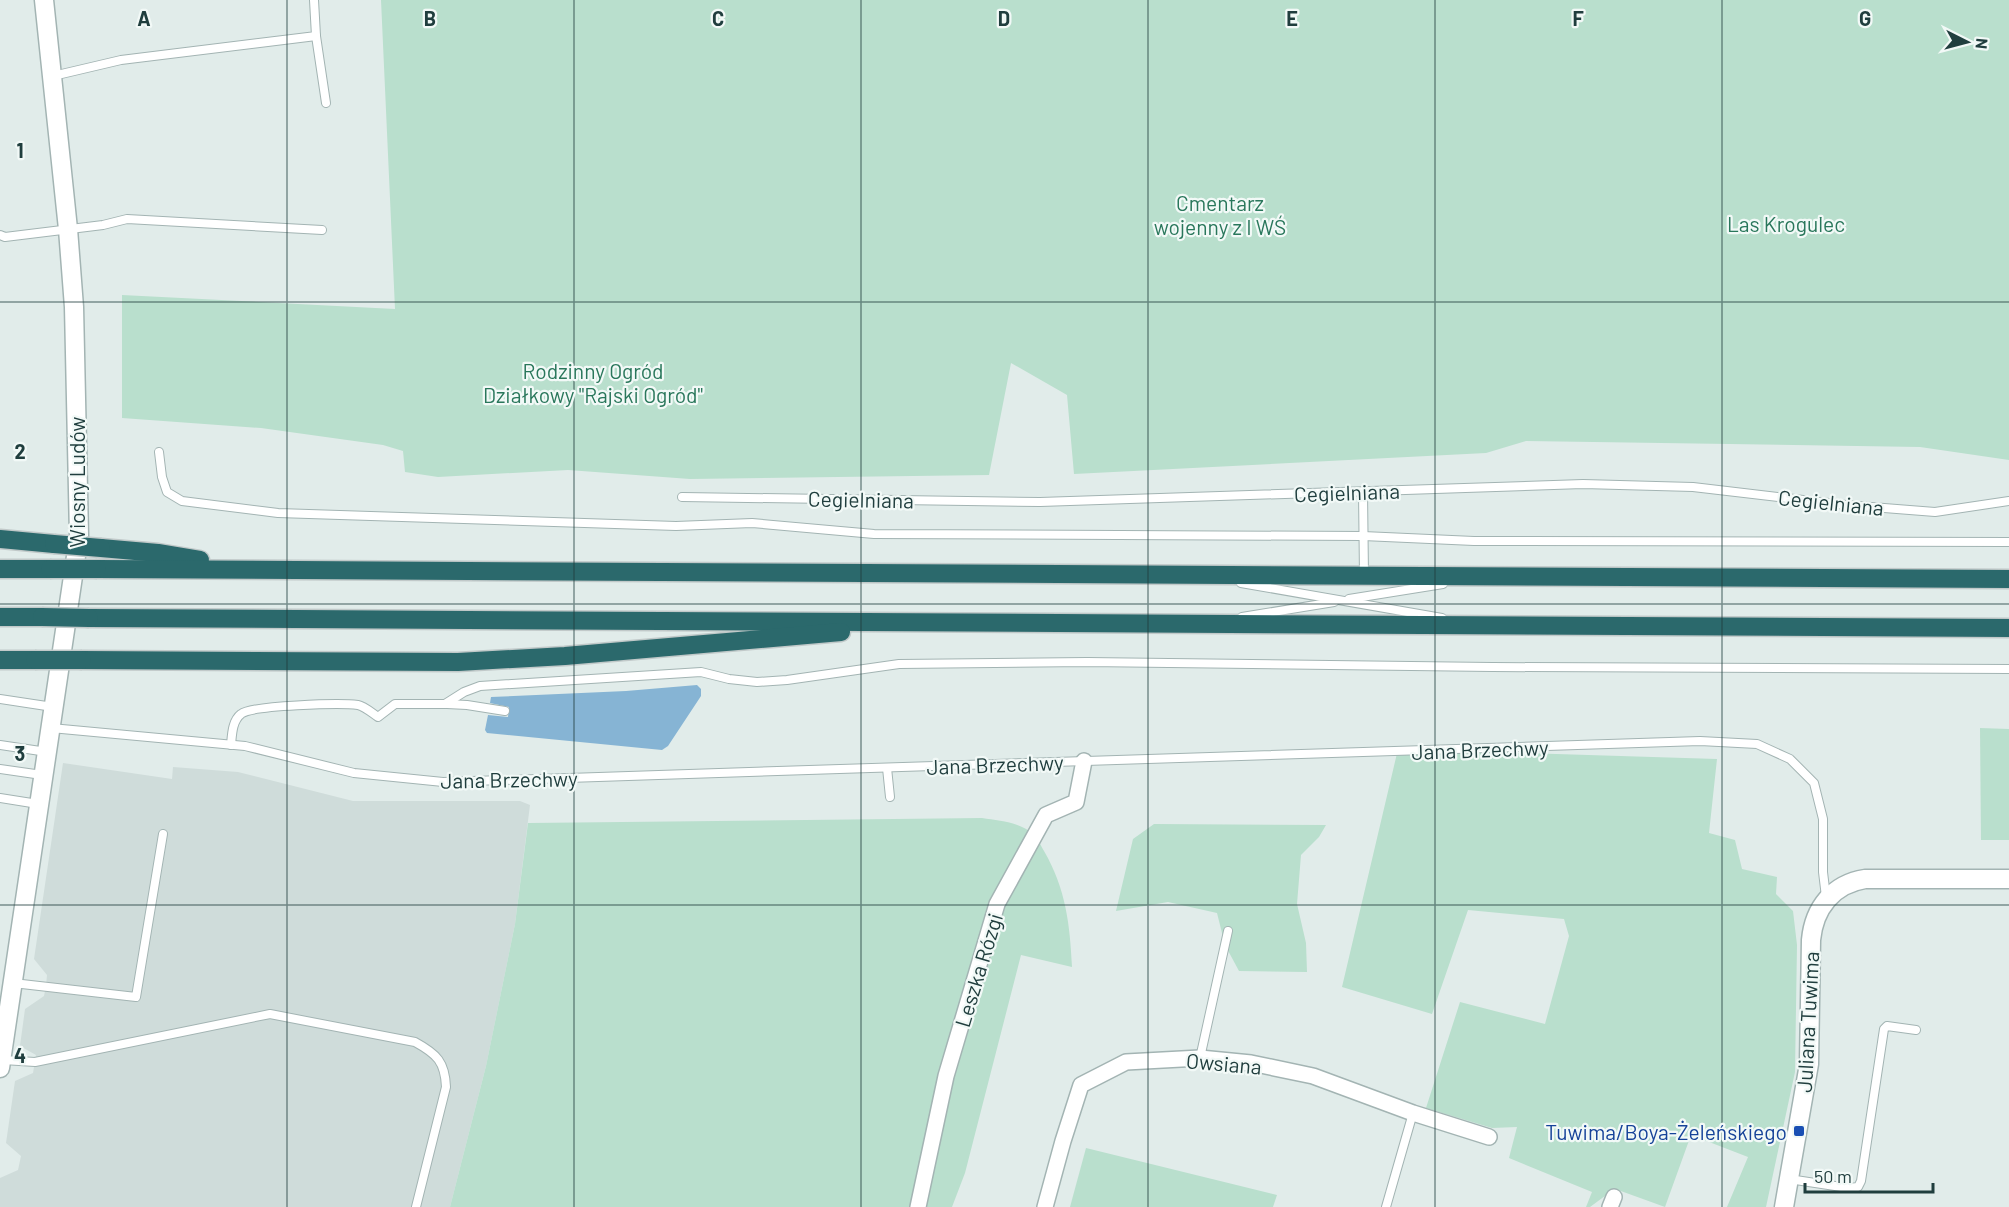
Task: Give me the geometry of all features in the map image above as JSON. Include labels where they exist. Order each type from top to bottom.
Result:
[{"type":"highway","points":[[0,539],[159,553],[246,568]]},
{"type":"highway","points":[[0,569],[246,568],[2009,579]]},
{"type":"highway","points":[[0,617],[2009,628]]},
{"type":"highway","points":[[0,660],[458,662],[623,652],[939,622]]},
{"type":"street","name":"Wiosny Ludów","points":[[1,1064],[79,536],[74,307],[44,0]]},
{"type":"street","name":"Leszka Rózgi","points":[[918,1207],[946,1076],[997,904],[1046,814],[1076,802],[1084,761]]},
{"type":"street","points":[[1827,898],[1839,888],[1853,881],[1882,878],[2009,879]]},
{"type":"street","name":"Juliana Tuwima","points":[[1784,1207],[1809,1064],[1812,933],[1817,913],[1827,898]]},
{"type":"street","name":"Owsiana","points":[[1045,1207],[1081,1085],[1126,1062],[1200,1058],[1251,1063],[1312,1076],[1413,1113],[1489,1137]]},
{"type":"lane","points":[[314,0],[316,36],[326,103]]},
{"type":"lane","points":[[53,76],[121,60],[316,36]]},
{"type":"lane","points":[[0,235],[5,237],[103,225],[127,219],[322,230]]},
{"type":"lane","points":[[159,452],[162,477],[167,492],[182,501],[278,513],[676,526],[752,523],[874,534],[1363,536],[1474,541],[2009,542]]},
{"type":"lane","name":"Cegielniana","points":[[682,496],[1040,502],[1583,484],[1693,487],[1846,506],[1935,512],[2009,501]]},
{"type":"lane","points":[[1363,492],[1364,576]]},
{"type":"lane","points":[[1198,575],[1484,625]]},
{"type":"lane","points":[[1199,624],[1485,577]]},
{"type":"lane","points":[[445,704],[464,692],[480,686],[701,672],[729,680],[757,682],[899,664],[1087,662],[1492,667],[2009,669]]},
{"type":"lane","points":[[0,699],[53,707]]},
{"type":"lane","points":[[231,745],[233,726],[240,715],[249,711],[278,706],[360,705],[378,717],[395,704],[466,705],[505,711]]},
{"type":"lane","name":"Jana Brzechwy","points":[[50,728],[244,746],[354,773],[443,782],[1700,741],[1756,744],[1790,759],[1814,783],[1823,819],[1823,872],[1827,898]]},
{"type":"lane","points":[[0,745],[47,752]]},
{"type":"lane","points":[[887,768],[890,797]]},
{"type":"lane","points":[[0,769],[44,776]]},
{"type":"lane","points":[[0,798],[39,804]]},
{"type":"lane","points":[[13,983],[136,997],[163,834]]},
{"type":"lane","points":[[1200,1058],[1228,931]]},
{"type":"lane","points":[[1,1064],[35,1062],[270,1014],[415,1042],[428,1048],[438,1058],[445,1071],[446,1087],[416,1207]]},
{"type":"lane","points":[[1790,1179],[1848,1188],[1858,1187],[1861,1181],[1884,1029],[1887,1026],[1916,1030]]},
{"type":"lane","points":[[1386,1207],[1413,1113]]},
{"type":"shaded area","points":[[63,763],[172,779],[173,767],[238,772],[353,801],[520,801],[530,805],[515,924],[486,1066],[450,1207],[0,1207],[0,1178],[18,1170],[21,1156],[6,1143],[15,1081],[33,1073],[36,1055],[20,1046],[25,1009],[44,996],[46,986],[47,975],[34,959]]},
{"type":"green space","name":"Las Krogulec","points":[[381,0],[2009,0],[2009,460],[1920,447],[1526,441],[1486,453],[1074,474],[1067,395],[1011,363],[989,475],[690,479],[568,470],[438,477],[405,472],[403,451],[383,445],[261,428],[122,418],[122,295],[395,309]]},
{"type":"green space","points":[[1980,728],[2009,729],[2009,840],[1981,840]]},
{"type":"green space","points":[[1398,749],[1717,759],[1709,833],[1735,840],[1742,869],[1777,877],[1776,894],[1793,911],[1797,945],[1795,1072],[1766,1207],[1727,1207],[1748,1157],[1691,1135],[1665,1207],[1618,1190],[1609,1193],[1590,1207],[1586,1207],[1592,1192],[1509,1158],[1517,1127],[1492,1128],[1426,1108],[1460,1002],[1545,1024],[1569,936],[1564,919],[1468,910],[1432,1014],[1342,987]]},
{"type":"green space","points":[[982,818],[1023,827],[1038,841],[1062,893],[1070,936],[1072,967],[1021,955],[965,1173],[952,1207],[450,1207],[486,1066],[515,924],[528,823]]},
{"type":"green space","points":[[1154,824],[1326,825],[1319,837],[1301,855],[1297,904],[1306,943],[1307,972],[1239,971],[1225,945],[1217,913],[1168,902],[1116,911],[1133,839]]},
{"type":"green space","points":[[1086,1148],[1277,1195],[1273,1207],[1070,1207]]},
{"type":"water","points":[[697,685],[701,689],[701,696],[668,746],[662,750],[487,733],[485,730],[488,715],[508,717],[509,707],[490,703],[491,697],[626,691]]},
{"type":"place","name":"Tuwima/Boya-Żeleńskiego","points":[[1799,1131]]},
{"type":"park label","name":"Cmentarz wojenny z I WŚ","points":[[1220,214]]},
{"type":"park label","name":"Rodzinny Ogród Działkowy \"Rajski Ogród\"","points":[[593,382]]}]
